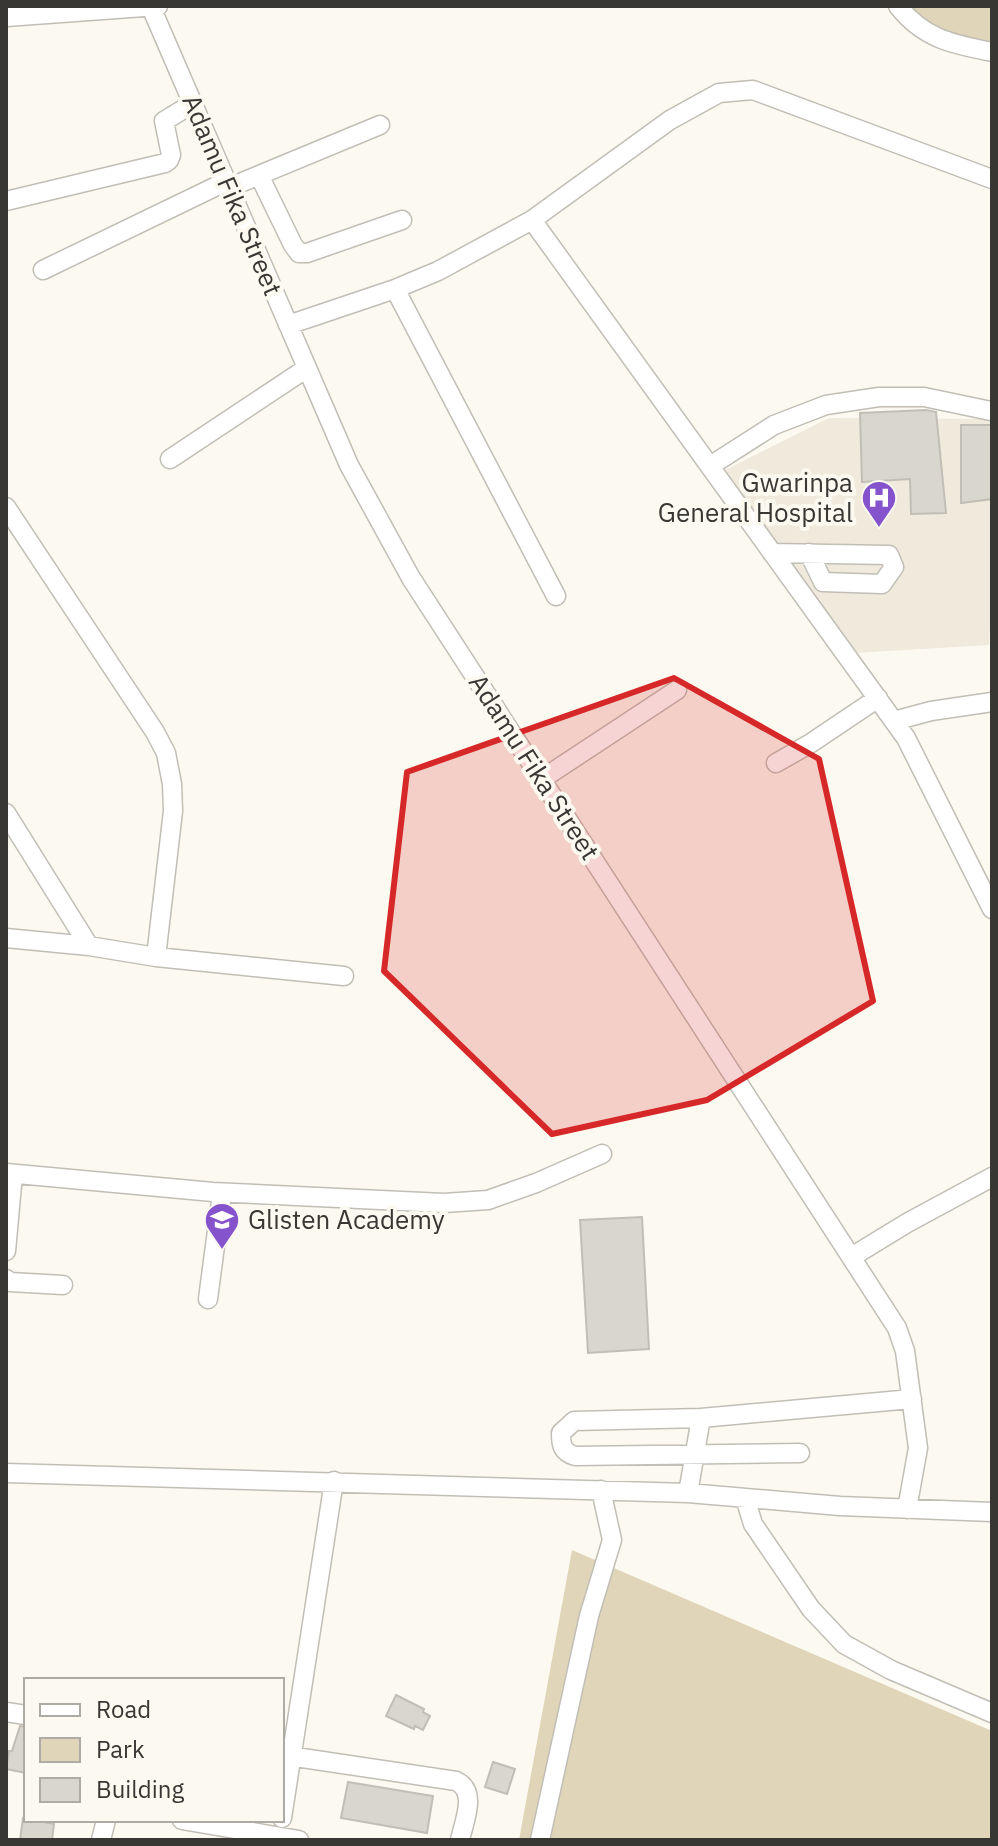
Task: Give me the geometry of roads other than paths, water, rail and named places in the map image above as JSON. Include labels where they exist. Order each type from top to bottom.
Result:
[{"type":"street","points":[[6,17],[158,6]]},
{"type":"street","points":[[889,6],[904,12],[926,34],[992,52]]},
{"type":"street","name":"Adamu Fika Street","points":[[151,7],[349,465],[380,524],[411,578],[897,1328],[905,1351],[918,1448],[907,1509]]},
{"type":"street","points":[[288,325],[438,271],[532,220],[670,120],[719,93],[753,90],[992,179]]},
{"type":"street","points":[[6,201],[165,163],[171,155],[164,121],[192,104]]},
{"type":"street","points":[[43,270],[227,185],[380,125]]},
{"type":"street","points":[[259,175],[299,253],[307,253],[402,220]]},
{"type":"street","points":[[532,220],[906,738],[992,909]]},
{"type":"street","points":[[395,289],[556,596]]},
{"type":"street","points":[[170,459],[307,368]]},
{"type":"street","points":[[710,466],[774,425],[826,405],[879,397],[924,397],[991,411]]},
{"type":"street","points":[[6,507],[166,753],[173,811],[156,957]]},
{"type":"street","points":[[772,553],[809,553]]},
{"type":"street","points":[[542,779],[677,690]]},
{"type":"street","points":[[776,763],[878,698]]},
{"type":"street","points":[[894,721],[931,711],[992,702]]},
{"type":"street","points":[[6,813],[89,946]]},
{"type":"street","points":[[6,938],[344,976]]},
{"type":"street","points":[[6,1251],[9,1173],[222,1193],[444,1203],[488,1200],[602,1154]]},
{"type":"street","points":[[853,1256],[992,1177]]},
{"type":"street","points":[[208,1299],[222,1193]]},
{"type":"street","points":[[6,1279],[10,1282],[63,1285]]},
{"type":"street","points":[[800,1453],[575,1456],[561,1446],[561,1433],[574,1421],[701,1418],[912,1399]]},
{"type":"street","points":[[688,1493],[701,1418]]},
{"type":"street","points":[[6,1473],[688,1493],[992,1512]]},
{"type":"street","points":[[284,1787],[334,1481]]},
{"type":"street","points":[[540,1840],[589,1616],[612,1540],[601,1490]]},
{"type":"street","points":[[745,1498],[753,1524],[811,1609],[844,1644],[891,1670],[992,1713]]},
{"type":"street","points":[[287,1756],[456,1781],[465,1785],[469,1792],[468,1804],[460,1840]]},
{"type":"street","points":[[204,1822],[280,1829],[299,1840]]},
{"type":"place","name":"Gwarinpa General Hospital","points":[[879,529]]},
{"type":"place","name":"Glisten Academy","points":[[222,1251]]}]
